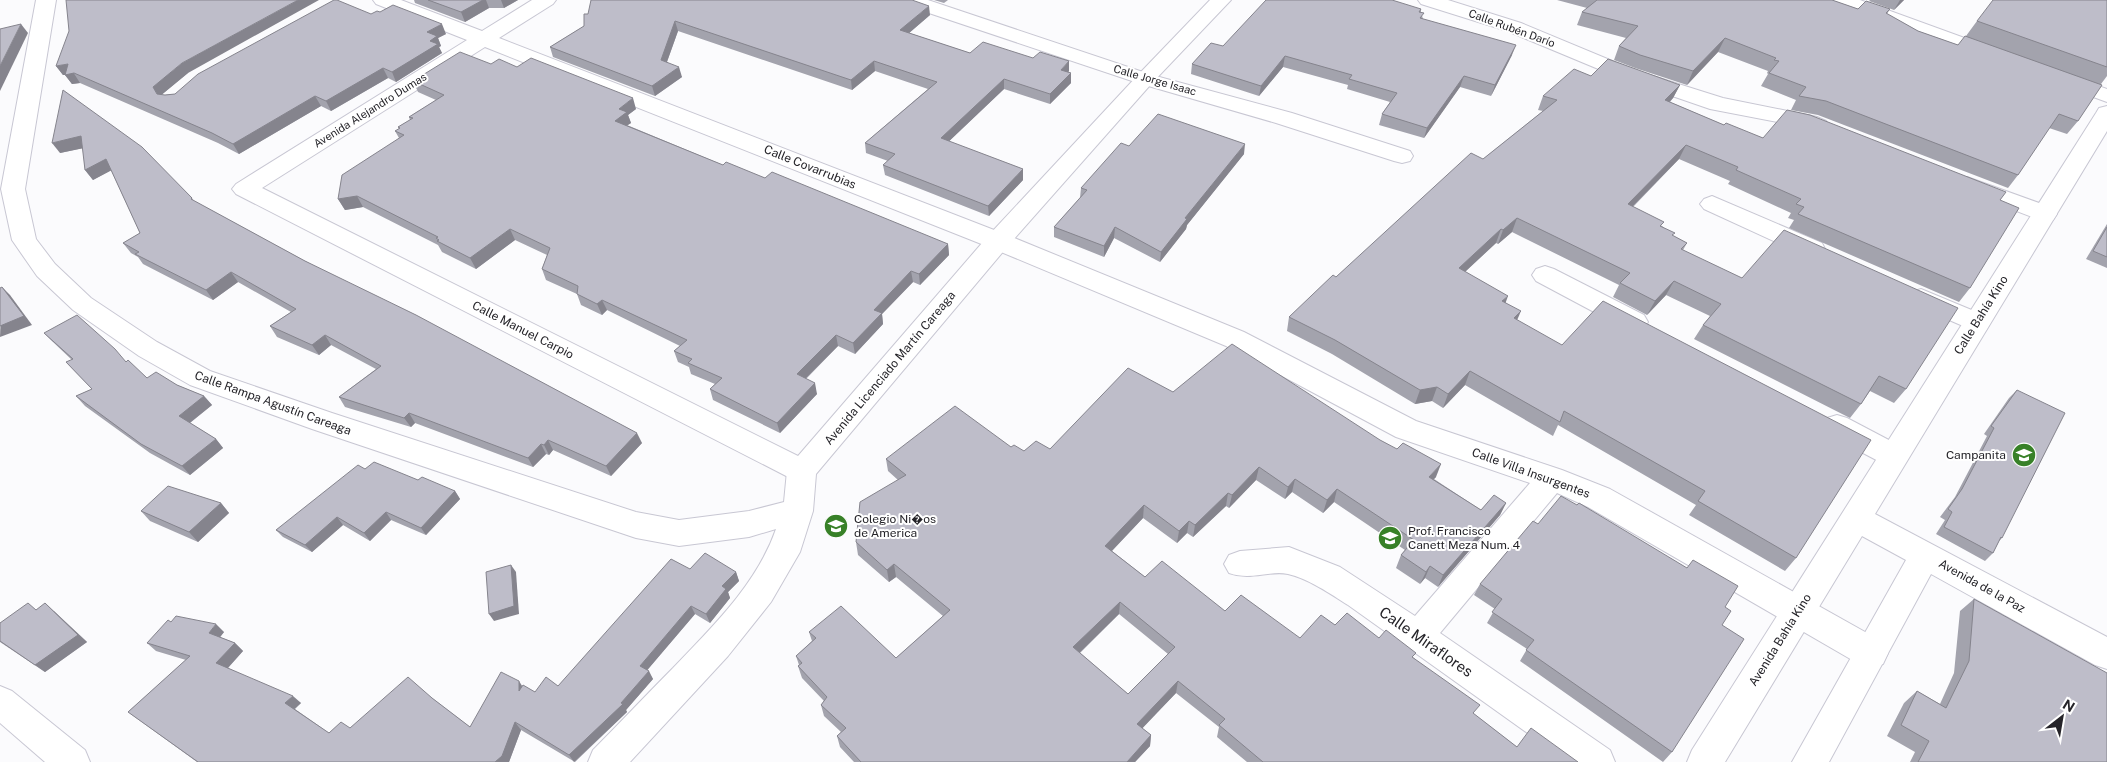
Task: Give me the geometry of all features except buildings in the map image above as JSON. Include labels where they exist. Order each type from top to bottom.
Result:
[{"type":"street","name":"Calle Rampa Agustín Careaga","points":[[46,0],[12,190],[24,240],[46,270],[82,304],[140,344],[200,378],[322,421],[636,525],[679,533],[750,524],[798,512]]},
{"type":"street","name":"Calle Covarrubias","points":[[383,0],[998,240],[1235,339]]},
{"type":"street","name":"Avenida Alejandro Dumas","points":[[244,189],[546,0]]},
{"type":"street","name":"Calle Jorge Isaac","points":[[910,0],[1145,78],[1256,110],[1402,156]]},
{"type":"street","name":"Avenida Licenciado Martín Careaga","points":[[802,471],[998,240],[1145,78],[1221,0]]},
{"type":"street","name":"Calle Rubén Darío","points":[[1428,0],[1514,27],[1627,74],[1718,104],[1809,122],[1836,133]]},
{"type":"street","points":[[1842,0],[2013,62]]},
{"type":"street","points":[[2042,72],[2107,96]]},
{"type":"street","name":"Calle Bahía Kino","points":[[1856,518],[2107,113]]},
{"type":"street","points":[[1945,175],[2044,214]]},
{"type":"street","name":"Calle Manuel Carpio","points":[[244,189],[802,471]]},
{"type":"street","points":[[1712,204],[1836,259]]},
{"type":"street","points":[[1545,275],[1658,334]]},
{"type":"street","points":[[1898,287],[1977,323]]},
{"type":"street","name":"Calle Villa Insurgentes","points":[[1235,339],[1406,429],[1552,478],[1599,498],[1799,610],[1871,653]]},
{"type":"street","points":[[1815,415],[1894,456]]},
{"type":"street","points":[[606,762],[716,646],[760,592],[784,552],[798,512],[802,471]]},
{"type":"street","points":[[1418,636],[1552,478]]},
{"type":"street","name":"Avenida de la Paz","points":[[1856,518],[2107,654]]},
{"type":"street","name":"Avenida Bahía Kino","points":[[1704,762],[1856,518]]},
{"type":"street","points":[[1810,762],[1925,555]]},
{"type":"street","name":"Calle Miraflores","points":[[1240,564],[1289,560],[1329,577],[1359,595],[1597,762]]},
{"type":"street","points":[[0,702],[72,762]]},
{"type":"place","name":"Campanita","points":[[2024,455]]},
{"type":"place","name":"Colegio Ni�os de America","points":[[836,526]]},
{"type":"place","name":"Prof. Francisco Canett Meza Num. 4","points":[[1390,538]]}]
